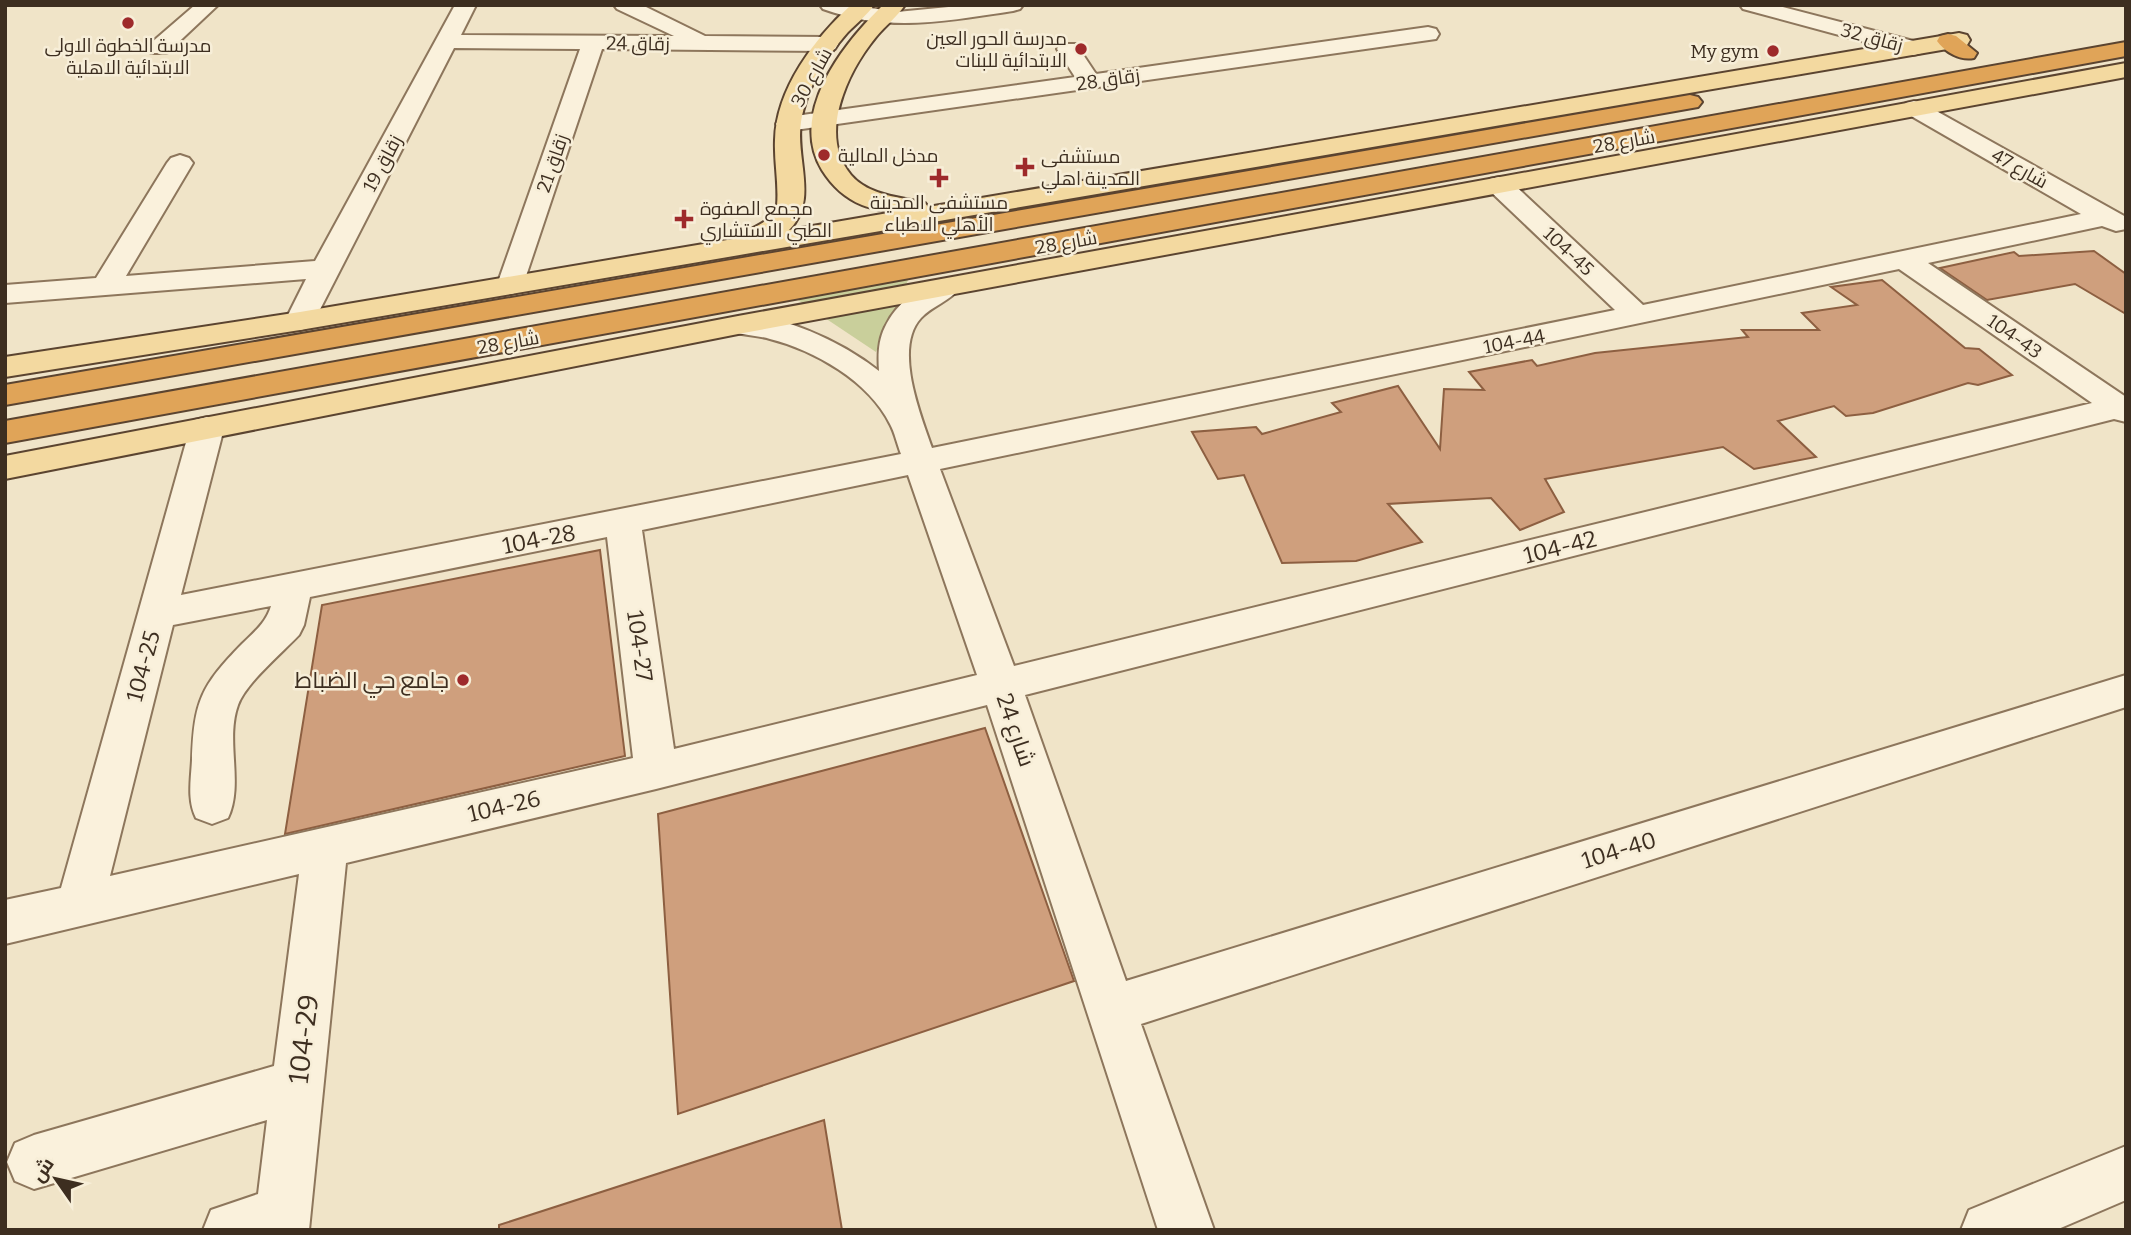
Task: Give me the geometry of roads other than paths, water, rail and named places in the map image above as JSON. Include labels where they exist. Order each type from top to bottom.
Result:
[{"type":"highway","name":"شارع 28","points":[[5,395],[146,372],[563,287],[1311,160],[1958,45],[2126,24]]},
{"type":"highway","name":"شارع 28","points":[[5,432],[138,409],[566,345],[1348,202],[2126,49]]},
{"type":"highway","points":[[138,409],[146,372]]},
{"type":"main road","name":"شارع 30","points":[[685,255],[754,239],[783,224],[790,213],[793,200],[787,148],[788,124],[801,88],[827,44],[864,10]]},
{"type":"main road","name":"شارع 30","points":[[864,10],[824,120],[825,157],[837,177],[874,202],[895,206],[957,209]]},
{"type":"main road","points":[[5,367],[512,285],[563,287],[685,255],[957,209],[1311,160],[1913,48],[1958,45]]},
{"type":"main road","points":[[5,468],[207,428],[566,345],[738,325],[945,288],[1348,202],[1499,185],[2126,70]]},
{"type":"street","points":[[159,48],[208,5]]},
{"type":"street","name":"زقاق 19","points":[[300,321],[466,5]]},
{"type":"street","points":[[624,5],[708,44]]},
{"type":"street","points":[[864,10],[1013,5]]},
{"type":"street","name":"زقاق 32","points":[[1751,5],[1913,48]]},
{"type":"street","name":"زقاق 28","points":[[788,124],[1428,34]]},
{"type":"street","name":"زقاق 24","points":[[448,41],[827,44]]},
{"type":"street","name":"زقاق 21","points":[[512,285],[593,42]]},
{"type":"street","points":[[1068,49],[1090,81]]},
{"type":"street","name":"شارع 47","points":[[1914,108],[2116,223]]},
{"type":"street","points":[[106,285],[180,163]]},
{"type":"street","name":"104-45","points":[[1499,185],[1638,316]]},
{"type":"street","name":"104-44","points":[[913,443],[1638,316],[1905,260],[2116,223]]},
{"type":"street","name":"104-43","points":[[1905,260],[2122,410]]},
{"type":"street","points":[[5,294],[325,269]]},
{"type":"street","points":[[913,443],[893,360],[896,332],[915,306],[945,288]]},
{"type":"street","name":"شارع 24","points":[[738,325],[774,329],[827,352],[858,370],[888,397],[913,443],[1001,686],[1186,1230]]},
{"type":"street","name":"104-42","points":[[1001,686],[2122,410]]},
{"type":"street","name":"104-25","points":[[79,905],[207,428]]},
{"type":"street","name":"104-28","points":[[157,614],[623,522],[913,443]]},
{"type":"street","name":"104-27","points":[[623,522],[656,771]]},
{"type":"street","points":[[212,806],[214,726],[218,702],[233,679],[285,625],[294,587]]},
{"type":"street","name":"104-26","points":[[5,922],[656,771],[1001,686]]},
{"type":"street","name":"104-40","points":[[1112,1009],[2126,691]]},
{"type":"street","name":"104-29","points":[[282,1223],[325,848]]},
{"type":"street","points":[[34,1162],[298,1084]]},
{"type":"street","points":[[1989,1230],[2126,1173]]},
{"type":"street","points":[[231,1230],[282,1223]]},
{"type":"place","name":"مدرسة الخطوة الاولى الابتدائية الاهلية","points":[[128,23]]},
{"type":"place","name":"مدرسة الحور العين الابتدائية للبنات","points":[[1081,49]]},
{"type":"place","name":"My gym","points":[[1773,51]]},
{"type":"place","name":"مدخل المالية","points":[[824,155]]},
{"type":"place","name":"مستشفى المدينة اهلي","points":[[1025,167]]},
{"type":"place","name":"مستشفى المدينة الأهلي الاطباء","points":[[939,178]]},
{"type":"place","name":"مجمع الصفوة الطبي الاستشاري","points":[[684,219]]},
{"type":"place","name":"جامع حي الضباط","points":[[463,680]]}]
